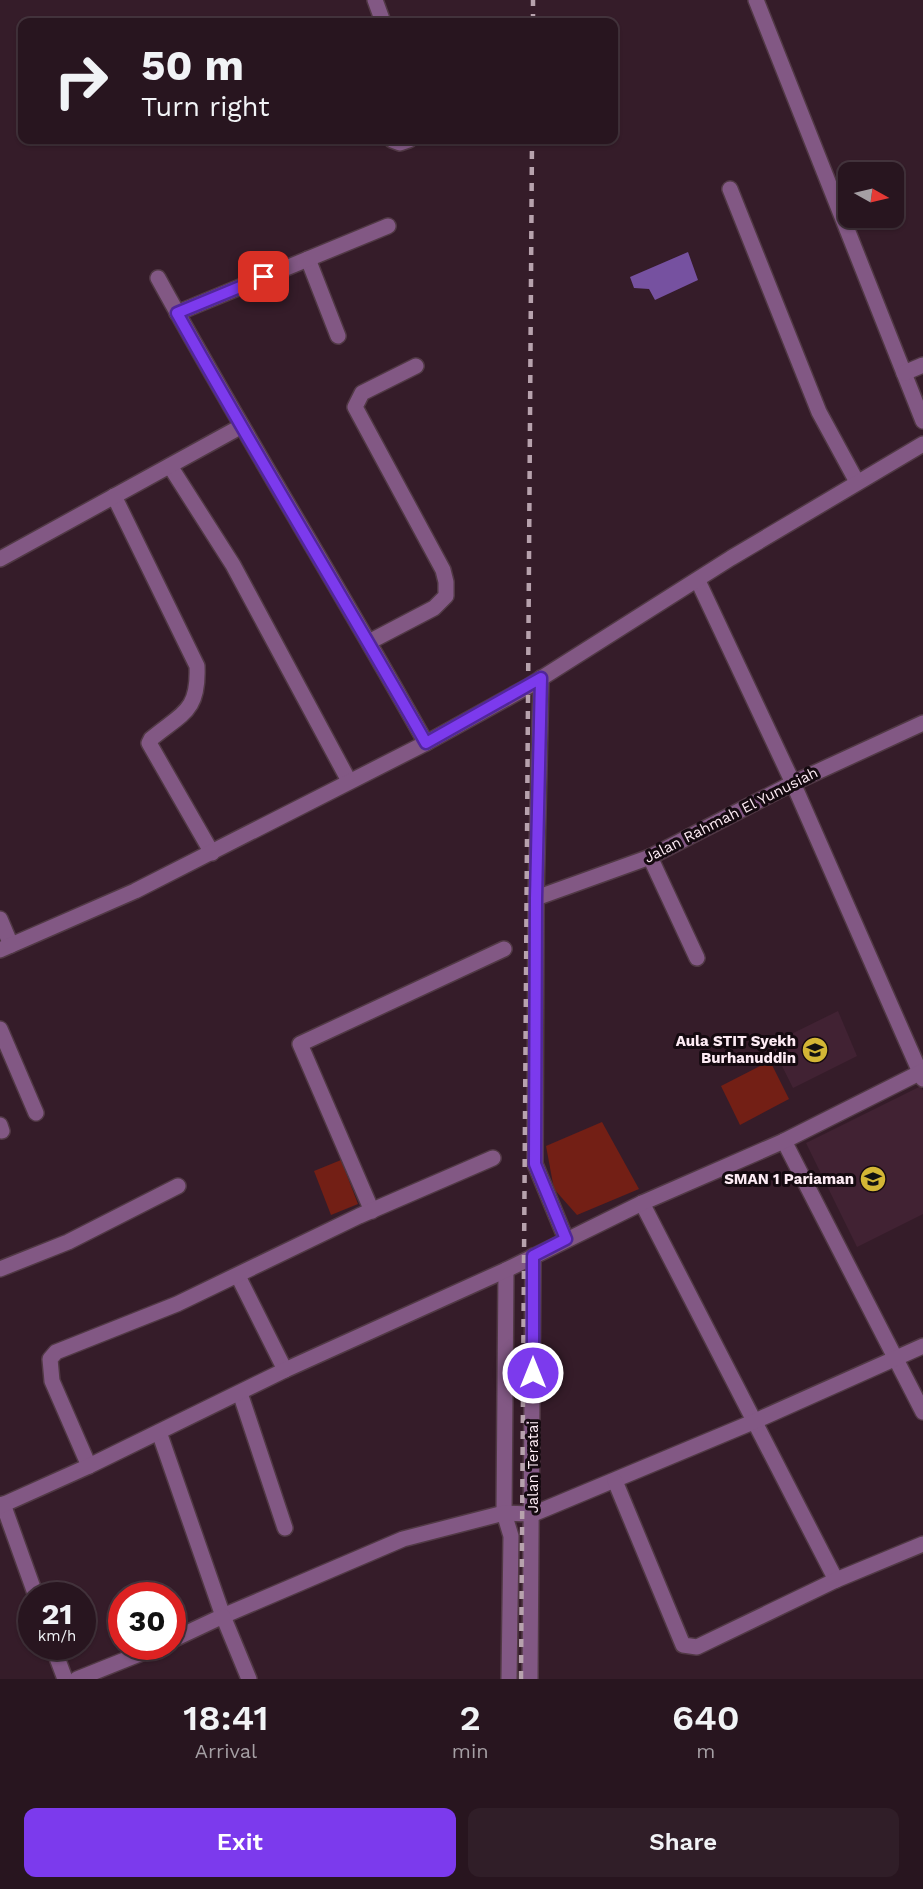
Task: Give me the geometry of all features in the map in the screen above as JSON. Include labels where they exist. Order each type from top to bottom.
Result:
[{"type":"street","points":[[375,0],[382,18]]},
{"type":"street","points":[[756,0],[923,421]]},
{"type":"street","points":[[730,189],[815,402],[857,482]]},
{"type":"street","points":[[177,313],[388,226]]},
{"type":"street","points":[[308,259],[338,336]]},
{"type":"street","points":[[158,278],[240,427],[369,642],[426,743]]},
{"type":"street","points":[[904,373],[923,365]]},
{"type":"street","points":[[369,642],[434,608],[446,596],[446,582],[442,570],[355,407],[362,393],[417,366]]},
{"type":"street","points":[[0,559],[240,427]]},
{"type":"street","points":[[0,918],[5,948],[135,891],[212,853],[426,743],[541,678],[857,482],[923,444]]},
{"type":"street","points":[[170,466],[233,565],[348,782]]},
{"type":"street","points":[[114,496],[197,666],[197,692],[189,710],[151,739],[149,743],[212,853]]},
{"type":"street","points":[[31,1582],[2,1505],[89,1467],[285,1370],[506,1270],[642,1203],[784,1141],[922,1074],[793,783],[698,581]]},
{"type":"street","points":[[541,678],[536,898],[535,1164],[566,1239]]},
{"type":"street","name":"Jalan Rahmah El Yunusiah","points":[[536,898],[650,857],[793,783],[923,723]]},
{"type":"street","points":[[650,857],[696,958]]},
{"type":"street","points":[[372,1211],[300,1044],[504,949]]},
{"type":"street","points":[[0,1029],[36,1113]]},
{"type":"street","points":[[784,1141],[923,1412]]},
{"type":"street","points":[[89,1467],[52,1381],[50,1359],[56,1352],[133,1323],[238,1276],[279,1254],[372,1211],[493,1158]]},
{"type":"street","points":[[0,1269],[68,1242],[178,1186]]},
{"type":"street","points":[[642,1203],[836,1580]]},
{"type":"street","name":"Jalan Teratai","points":[[530,1679],[533,1514],[533,1256]]},
{"type":"street","points":[[506,1270],[504,1513],[511,1536],[509,1679]]},
{"type":"street","points":[[238,1276],[285,1370]]},
{"type":"street","points":[[186,1634],[403,1539],[504,1513],[533,1514],[753,1422],[923,1346]]},
{"type":"street","points":[[240,1393],[285,1528]]},
{"type":"street","points":[[159,1432],[223,1617],[249,1679]]},
{"type":"street","points":[[615,1481],[683,1645],[689,1647],[697,1647],[836,1580],[923,1544]]},
{"type":"street","points":[[58,1660],[65,1678],[118,1660]]},
{"type":"shaded area","points":[[688,252],[698,280],[655,300],[649,289],[634,288],[630,277]]},
{"type":"shaded area","name":"Aula STIT Syekh Burhanuddin","points":[[838,1011],[857,1056],[793,1088],[771,1044]]},
{"type":"shaded area","points":[[770,1061],[789,1099],[740,1125],[721,1086]]},
{"type":"shaded area","name":"SMAN 1 Pariaman","points":[[921,1086],[923,1091],[923,1214],[857,1247],[806,1143]]},
{"type":"shaded area","points":[[602,1122],[639,1189],[577,1215],[554,1189],[546,1146]]},
{"type":"shaded area","points":[[341,1160],[358,1204],[331,1215],[314,1171]]},
{"type":"railway","points":[[533,0],[533,18]]},
{"type":"railway","points":[[521,1679],[532,144]]},
{"type":"place","name":"Aula STIT Syekh Burhanuddin","points":[[815,1050]]},
{"type":"place","name":"SMAN 1 Pariaman","points":[[873,1179]]},
{"type":"route","points":[[264,277],[177,313],[240,427],[369,642],[426,743],[541,678],[536,898],[535,1164],[566,1239],[533,1256],[533,1373]]}]
